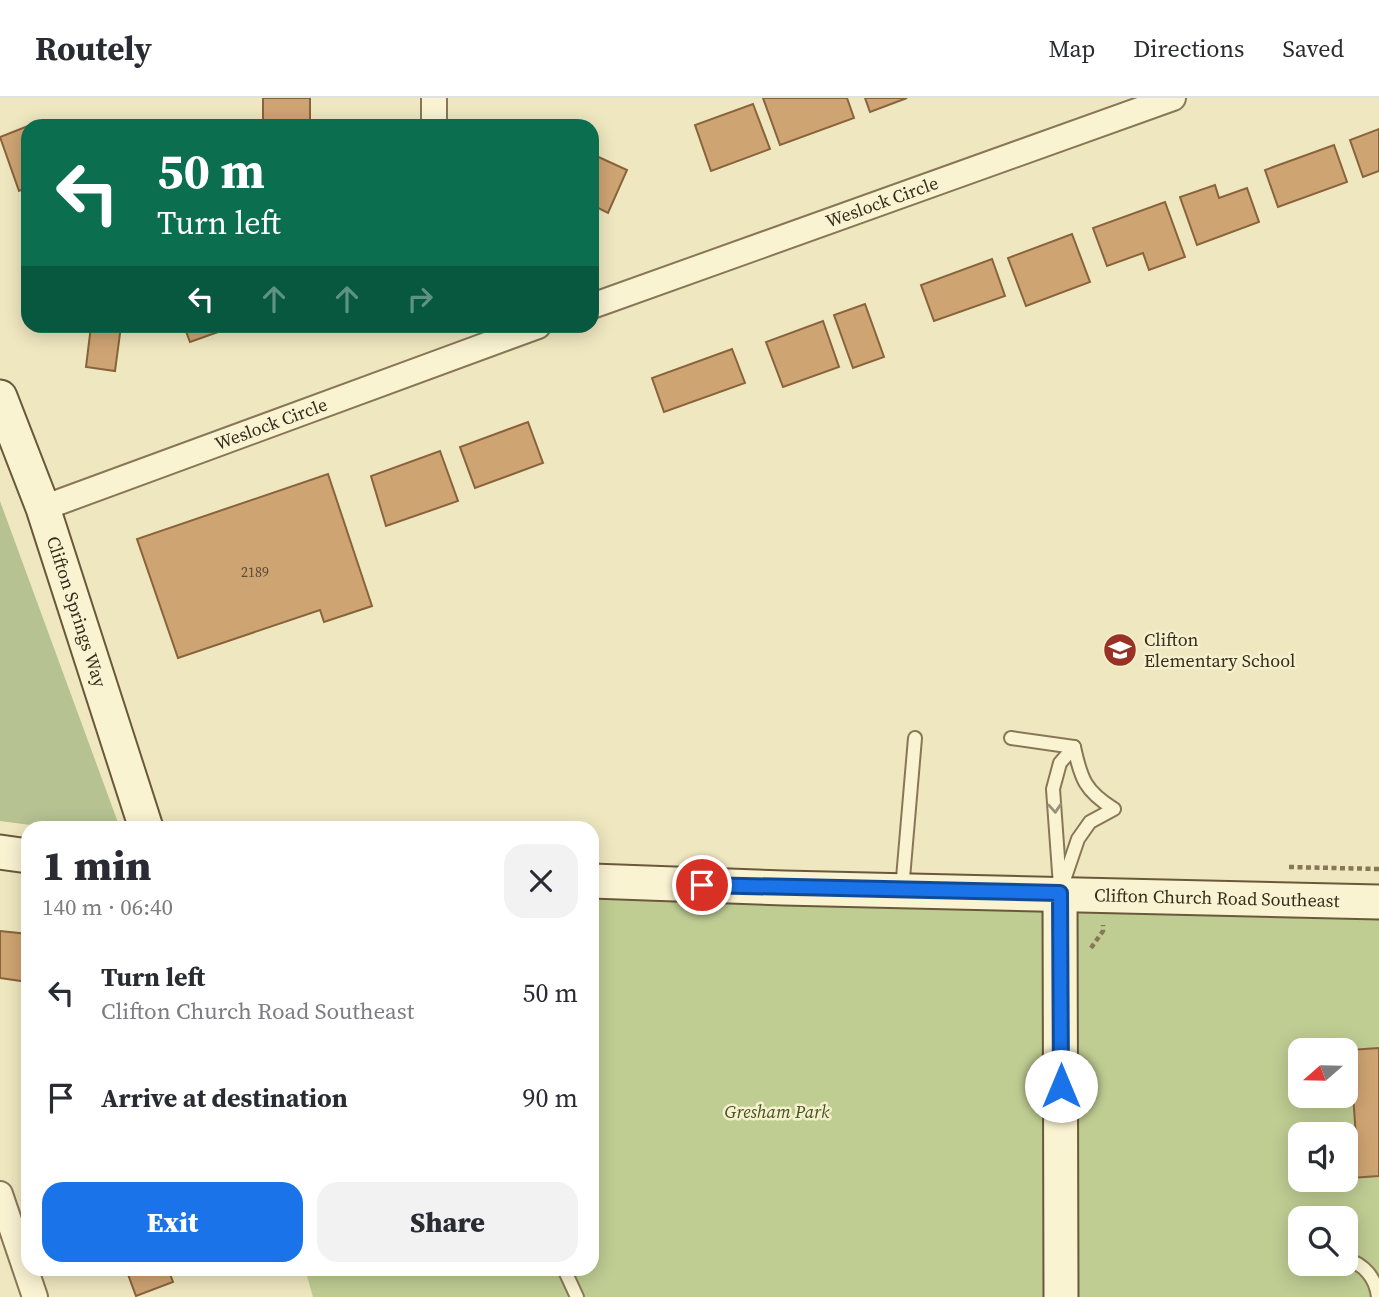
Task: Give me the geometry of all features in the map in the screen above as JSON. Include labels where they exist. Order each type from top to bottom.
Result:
[{"type":"street","points":[[434,98],[434,119]]},
{"type":"street","name":"Weslock Circle","points":[[599,303],[1173,98]]},
{"type":"street","name":"Weslock Circle","points":[[43,508],[496,333]]},
{"type":"street","name":"Clifton Springs Way","points":[[0,397],[43,508],[144,821]]},
{"type":"street","points":[[0,852],[21,855]]},
{"type":"street","name":"Clifton Church Road Southeast","points":[[599,881],[1379,902]]},
{"type":"street","points":[[1060,893],[1061,1297]]},
{"type":"street","points":[[0,1194],[21,1256]]},
{"type":"street","points":[[28,1276],[35,1297]]},
{"type":"lane","points":[[902,890],[915,738]]},
{"type":"lane","points":[[1011,738],[1074,747]]},
{"type":"lane","points":[[1060,893],[1078,839],[1090,822],[1114,809],[1095,797],[1086,786],[1074,747]]},
{"type":"lane","points":[[1060,893],[1053,789],[1060,763],[1074,747]]},
{"type":"lane","points":[[1358,1265],[1374,1281],[1378,1297]]},
{"type":"lane","points":[[567,1276],[577,1297]]},
{"type":"green space","points":[[0,501],[117,821],[21,821],[21,824],[0,821]]},
{"type":"green space","name":"Gresham Park","points":[[599,873],[1379,900],[1379,1297],[313,1297],[307,1276],[599,1276]]},
{"type":"building","points":[[263,98],[310,98],[310,119],[263,119]]},
{"type":"building","points":[[763,98],[847,98],[854,118],[780,145]]},
{"type":"building","points":[[865,98],[907,98],[870,112]]},
{"type":"building","points":[[753,104],[770,149],[711,171],[695,125]]},
{"type":"building","points":[[21,129],[19,191],[0,137]]},
{"type":"building","points":[[1379,129],[1379,171],[1363,177],[1350,140]]},
{"type":"building","points":[[1334,145],[1347,182],[1278,207],[1265,170]]},
{"type":"building","points":[[599,157],[627,170],[608,213],[599,208]]},
{"type":"building","points":[[1215,185],[1219,198],[1247,188],[1259,222],[1197,245],[1180,197]]},
{"type":"building","points":[[1165,202],[1185,257],[1149,270],[1143,253],[1107,266],[1093,228]]},
{"type":"building","points":[[1072,234],[1090,282],[1026,306],[1008,258]]},
{"type":"building","points":[[992,259],[1005,296],[934,321],[921,285]]},
{"type":"building","points":[[865,304],[884,357],[853,368],[834,315]]},
{"type":"building","points":[[823,321],[839,367],[783,387],[766,342]]},
{"type":"building","points":[[90,333],[120,333],[115,371],[86,367]]},
{"type":"building","points":[[187,333],[215,333],[190,342]]},
{"type":"building","points":[[732,349],[745,383],[664,412],[652,378]]},
{"type":"building","points":[[528,422],[543,463],[475,488],[460,447]]},
{"type":"building","points":[[440,451],[458,501],[386,526],[371,476]]},
{"type":"building","points":[[328,474],[372,606],[324,622],[320,610],[178,658],[137,539]]},
{"type":"building","points":[[0,931],[21,933],[21,981],[0,978]]},
{"type":"building","points":[[1379,1048],[1379,1176],[1358,1178],[1358,1122],[1355,1122],[1354,1108],[1358,1108],[1358,1049]]},
{"type":"building","points":[[129,1276],[171,1276],[173,1282],[136,1296]]},
{"type":"place","name":"Clifton Elementary School","points":[[1120,650]]},
{"type":"route","points":[[702,885],[1060,893],[1061,1086]]}]
